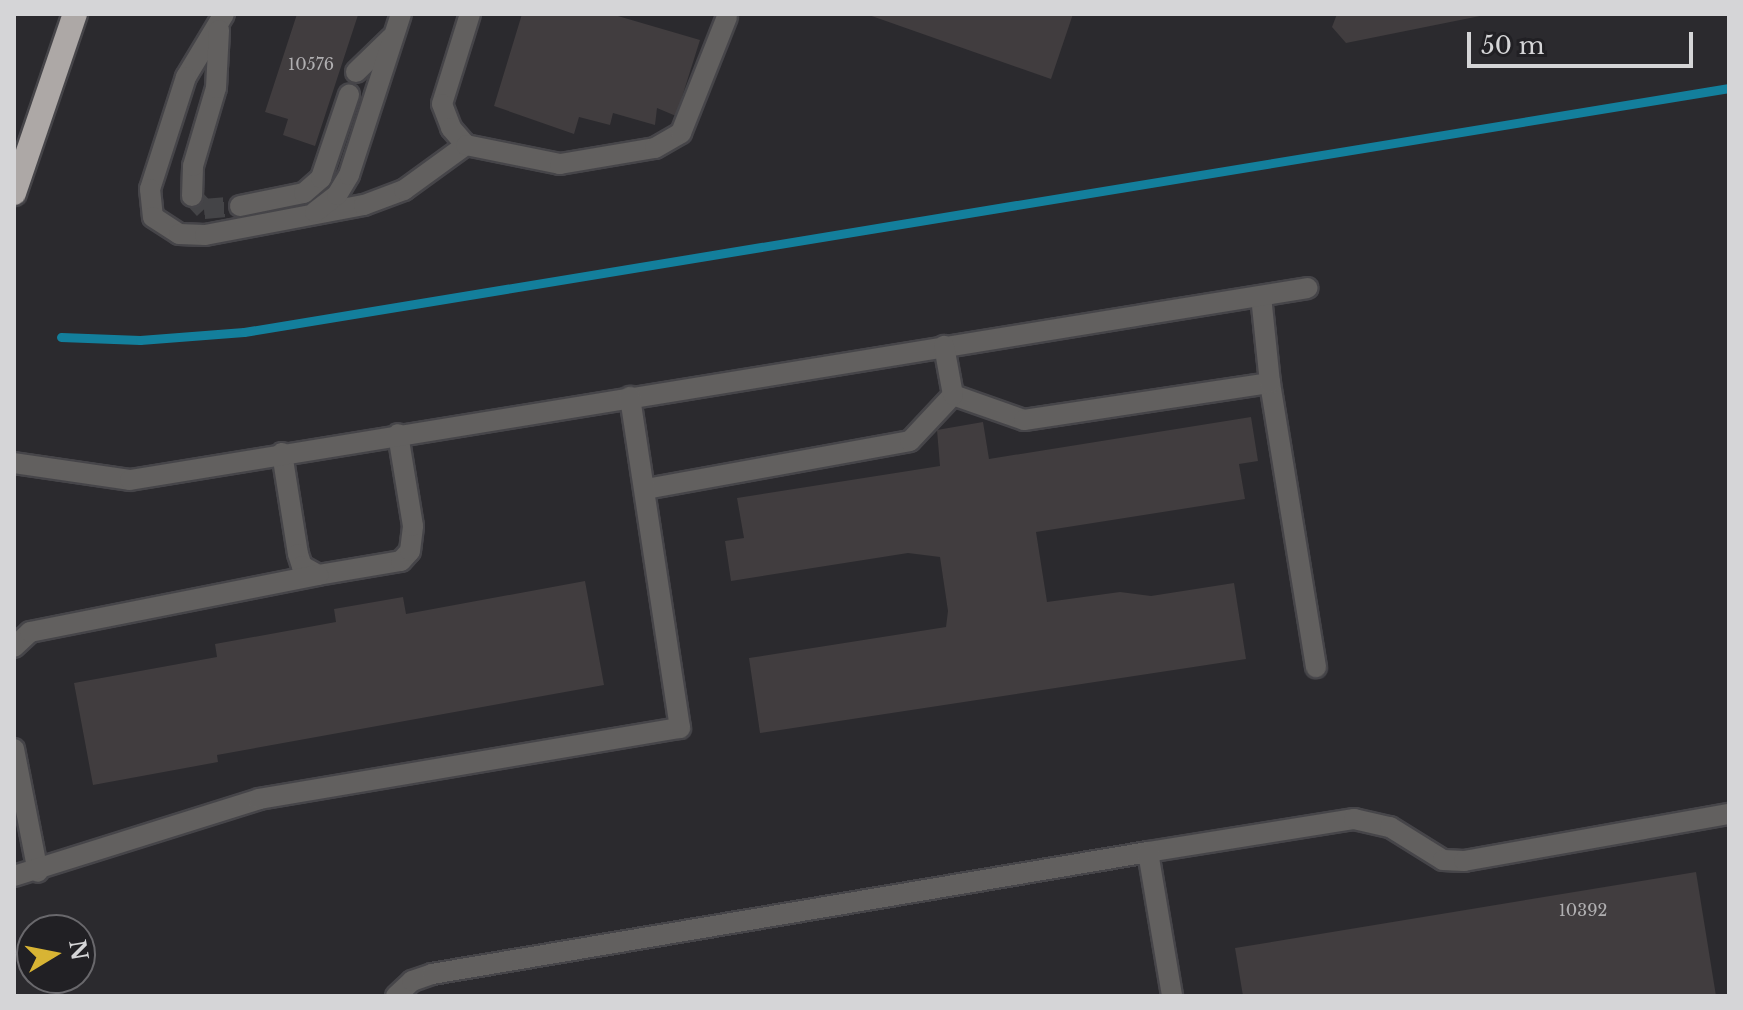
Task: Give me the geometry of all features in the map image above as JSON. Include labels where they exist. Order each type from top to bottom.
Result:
[{"type":"highway","points":[[14,193],[75,14]]},
{"type":"street","points":[[311,215],[337,195],[349,175],[401,14]]},
{"type":"street","points":[[464,15],[442,104],[451,128],[466,145],[560,164],[655,148],[681,133],[724,15]]},
{"type":"street","points":[[222,20],[186,77],[150,189],[153,217],[179,234],[205,235],[364,205],[404,190],[466,145]]},
{"type":"street","points":[[192,196],[193,166],[216,88],[222,20]]},
{"type":"street","points":[[356,72],[394,35]]},
{"type":"street","points":[[240,206],[304,193],[321,178],[349,95]]},
{"type":"street","points":[[14,463],[130,480],[1307,288]]},
{"type":"street","points":[[1261,296],[1270,383],[1316,667]]},
{"type":"street","points":[[944,346],[953,395]]},
{"type":"street","points":[[953,395],[1024,420],[1270,383]]},
{"type":"street","points":[[646,489],[910,441],[953,395]]},
{"type":"street","points":[[14,876],[38,872],[259,799],[680,728],[630,397]]},
{"type":"street","points":[[14,647],[30,632],[401,561],[410,551],[413,526],[398,434]]},
{"type":"street","points":[[282,453],[298,554],[302,566],[318,575]]},
{"type":"street","points":[[14,749],[38,872]]},
{"type":"street","points":[[396,996],[412,981],[432,974],[1354,819],[1390,827],[1443,860],[1464,861],[1729,814]]},
{"type":"street","points":[[1148,852],[1172,996]]},
{"type":"building","points":[[297,14],[358,15],[315,146],[283,135],[288,119],[265,112]]},
{"type":"building","points":[[522,14],[611,14],[700,40],[676,116],[657,108],[655,125],[613,113],[610,125],[579,117],[574,134],[494,106]]},
{"type":"building","points":[[866,14],[1073,14],[1051,79]]},
{"type":"building","points":[[1337,14],[1485,15],[1346,43],[1332,27]]},
{"type":"building","points":[[1251,417],[1258,461],[1239,464],[1245,499],[1036,532],[1047,602],[1120,592],[1151,596],[1234,583],[1246,659],[760,733],[749,658],[946,627],[948,611],[940,557],[908,553],[731,581],[725,541],[744,538],[737,498],[940,466],[937,430],[983,422],[989,459]]},
{"type":"building","points":[[585,581],[604,685],[217,755],[218,762],[93,785],[74,683],[217,657],[215,644],[336,622],[334,609],[403,597],[406,614]]},
{"type":"building","points":[[1696,872],[1716,996],[1243,996],[1235,948]]},
{"type":"waterway","points":[[61,337],[140,340],[244,332],[1729,88]]},
{"type":"tunnel","points":[[192,196],[204,209],[240,206]]}]
